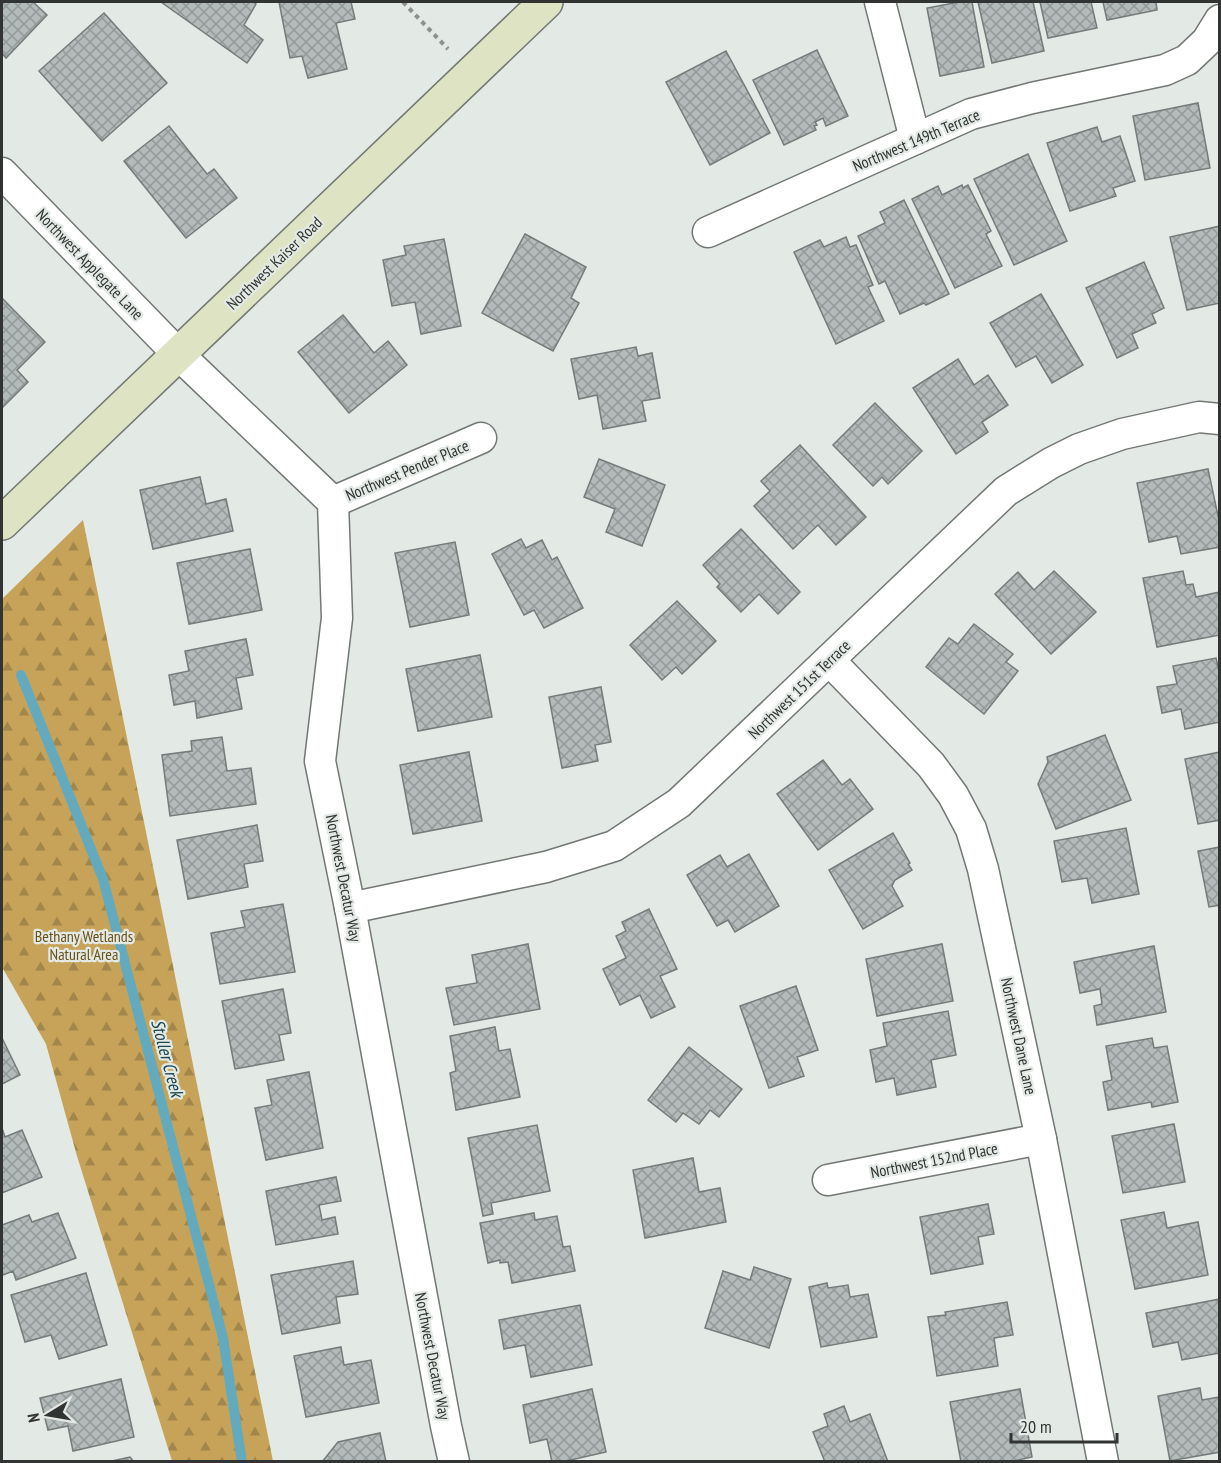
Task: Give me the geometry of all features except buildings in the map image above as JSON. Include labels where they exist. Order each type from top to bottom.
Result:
[{"type":"main road","name":"Northwest Kaiser Road","points":[[2,523],[546,2]]},
{"type":"street","points":[[880,2],[915,139]]},
{"type":"street","name":"Northwest 149th Terrace","points":[[708,232],[971,114],[1032,98],[1165,70],[1187,60],[1207,41],[1220,20]]},
{"type":"street","name":"Northwest Applegate Lane","points":[[2,173],[178,354]]},
{"type":"street","points":[[178,354],[333,502]]},
{"type":"street","name":"Northwest 151st Terrace","points":[[350,908],[546,867],[614,846],[679,803],[1006,491],[1051,463],[1079,449],[1122,434],[1198,417],[1220,418]]},
{"type":"street","name":"Northwest Pender Place","points":[[333,502],[481,438]]},
{"type":"street","name":"Northwest Decatur Way","points":[[333,502],[337,618],[320,761],[350,908],[454,1461]]},
{"type":"street","name":"Northwest Dane Lane","points":[[829,660],[932,765],[953,795],[971,830],[983,869],[1041,1139],[1103,1461]]},
{"type":"street","name":"Northwest 152nd Place","points":[[828,1180],[1041,1139]]},
{"type":"path","points":[[403,2],[472,74]]},
{"type":"green space","name":"Bethany Wetlands Natural Area","points":[[83,520],[273,1461],[172,1461],[77,1156],[46,1044],[2,967],[2,599]]},
{"type":"waterway","name":"Stoller Creek","points":[[21,675],[103,879],[223,1338],[242,1462]]}]
